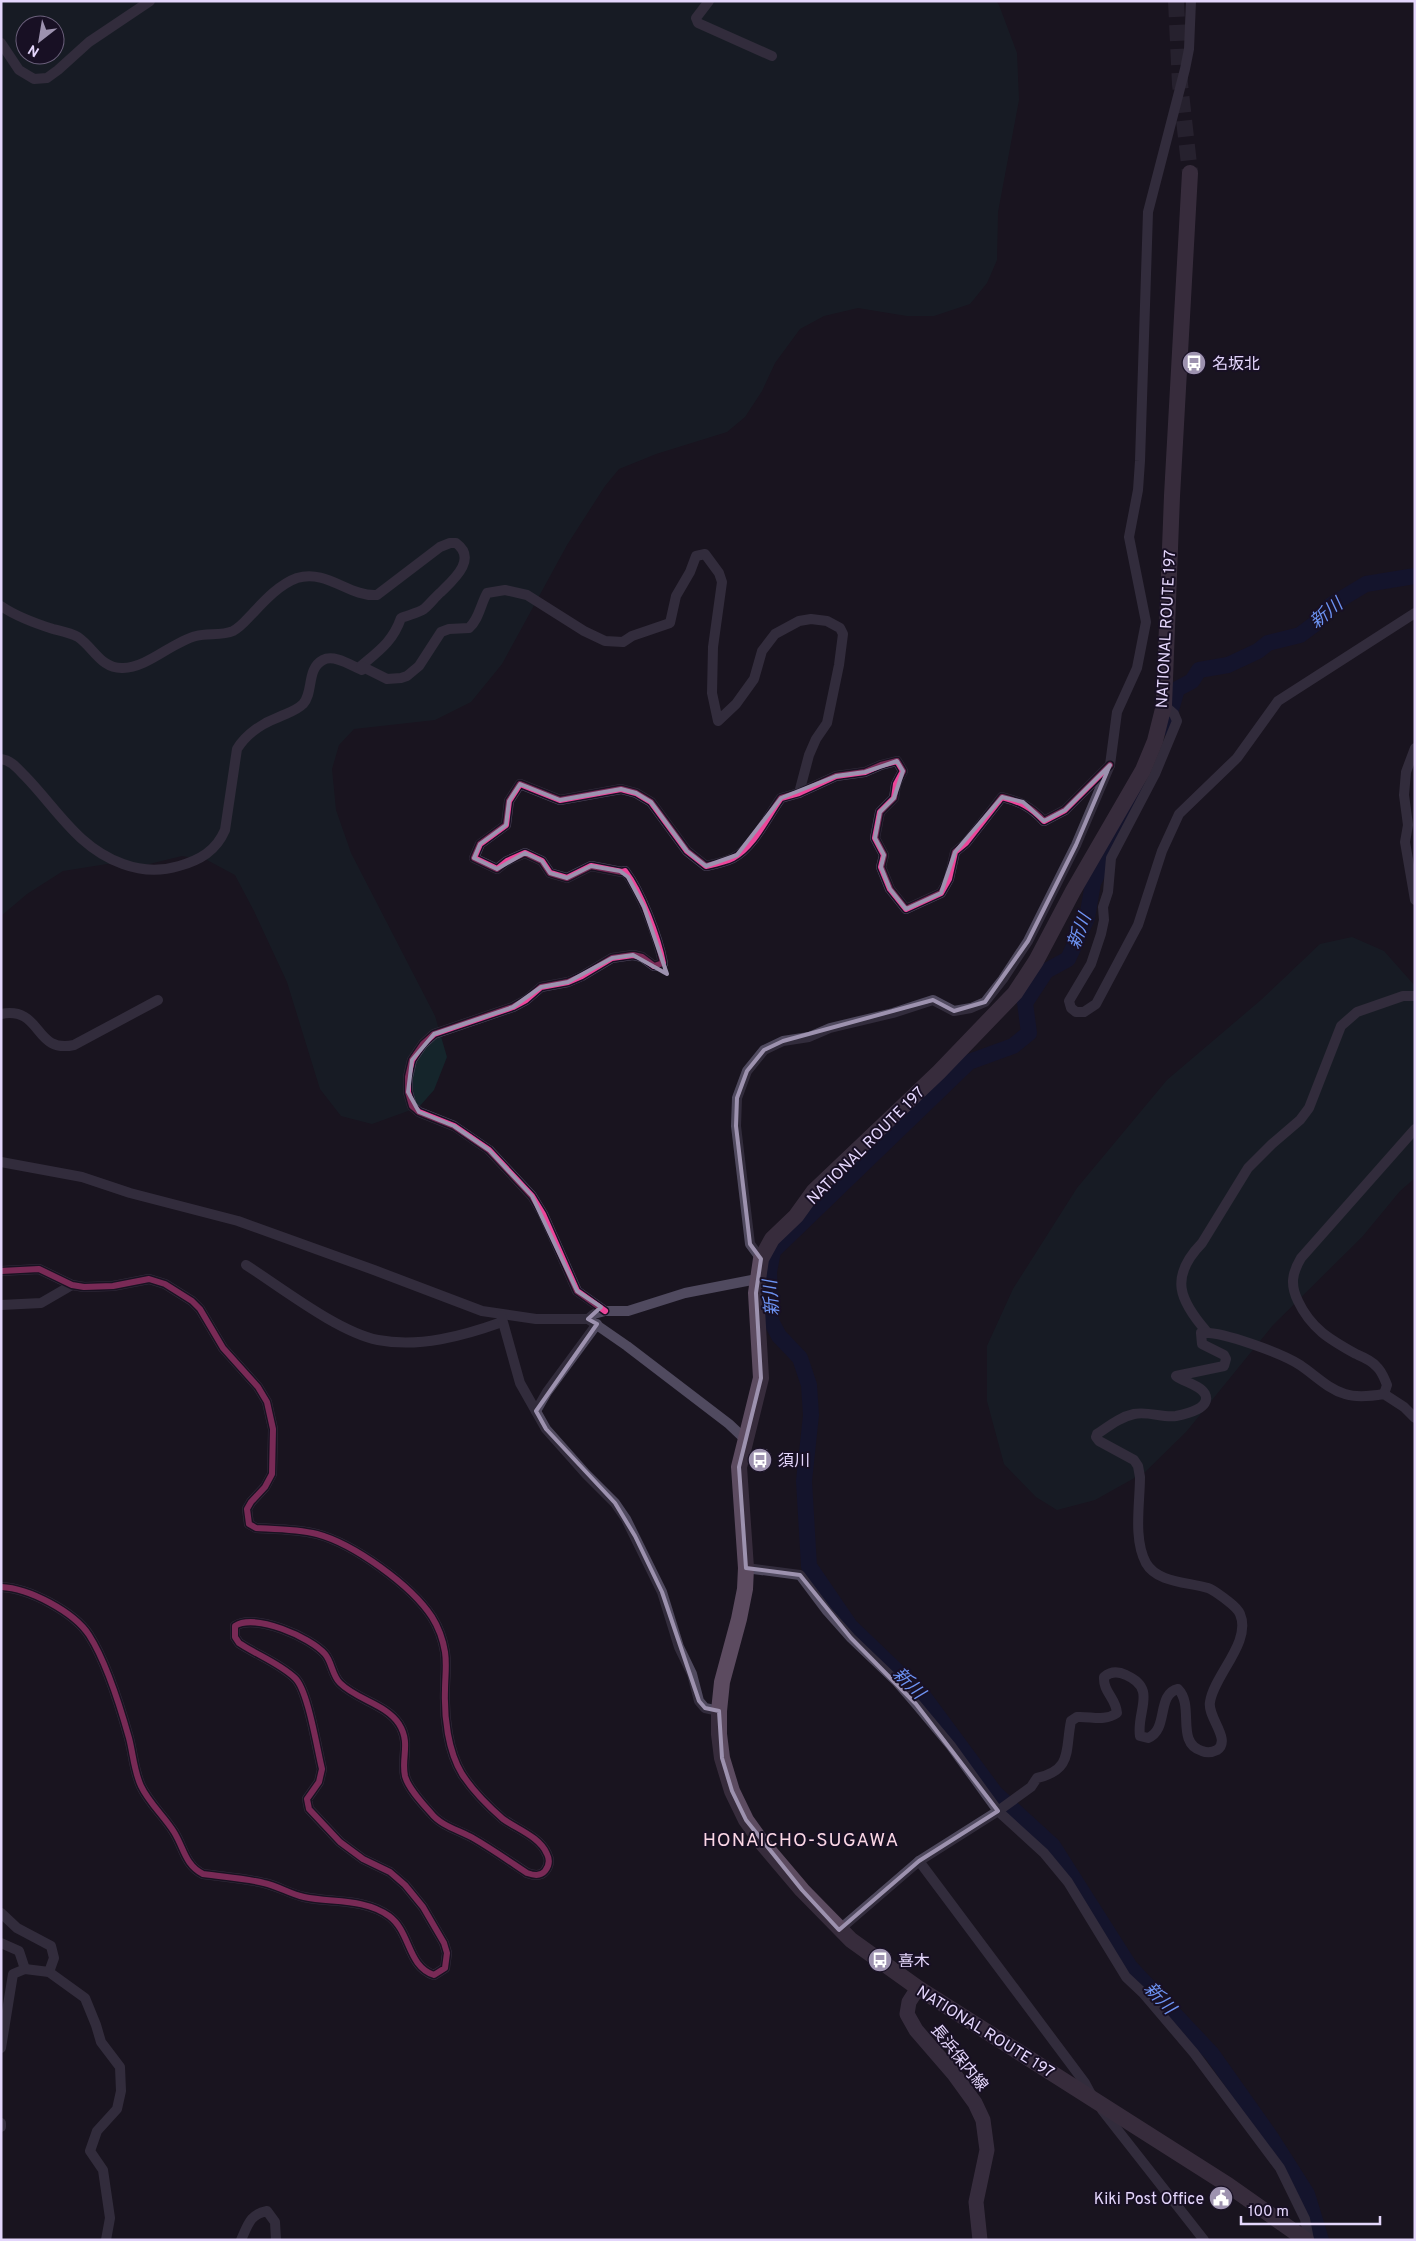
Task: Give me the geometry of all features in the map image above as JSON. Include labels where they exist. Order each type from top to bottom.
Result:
[{"type":"highway","name":"NATIONAL ROUTE 197","points":[[1190,173],[1171,505],[1164,705],[1155,741],[1104,855],[1015,993],[939,1072],[814,1191],[796,1216],[772,1239],[761,1259],[757,1280],[761,1378],[747,1441],[739,1467],[746,1568],[739,1619],[722,1682],[718,1711],[722,1758],[732,1791],[746,1820],[763,1844],[839,1930],[873,1957],[918,1988],[1228,2185],[1308,2240]]},
{"type":"main road","name":"長浜保内線","points":[[918,1988],[909,2002],[907,2014],[916,2030],[954,2074],[975,2103],[983,2120],[987,2150],[976,2202],[980,2240]]},
{"type":"street","points":[[1,43],[19,70],[34,79],[47,78],[89,42],[150,1]]},
{"type":"street","points":[[709,1],[698,13],[696,18],[698,23],[772,56]]},
{"type":"street","points":[[761,1259],[750,1244],[736,1126],[737,1098],[747,1071],[764,1050],[783,1041],[809,1037],[830,1028],[893,1013],[933,1000],[954,1010],[971,1008],[985,1002],[1004,979],[1028,940],[1076,845],[1110,765],[1117,712],[1137,668],[1142,652],[1146,622],[1129,537],[1138,490],[1140,461],[1148,212],[1185,69],[1189,49],[1191,1]]},
{"type":"street","points":[[1,606],[34,623],[76,636],[86,643],[102,661],[114,667],[124,668],[135,666],[181,641],[196,636],[232,631],[240,626],[266,599],[298,578],[318,576],[366,595],[377,595],[440,547],[456,543],[460,546],[465,557],[463,568],[457,576],[423,609],[401,618],[396,633],[361,666],[362,670],[332,658],[323,660],[316,666],[309,694],[298,709],[270,721],[243,739],[237,749],[225,830],[220,841],[205,856],[195,862],[172,868],[150,870],[133,868],[109,859],[90,848],[68,826],[41,792],[14,764],[1,759]]},
{"type":"street","points":[[361,666],[387,679],[407,676],[419,666],[442,632],[449,629],[469,628],[477,621],[480,605],[487,593],[505,590],[528,595],[584,631],[605,641],[623,642],[632,636],[670,623],[676,596],[690,572],[696,556],[705,554],[719,572],[722,582],[713,647],[712,693],[718,721],[736,704],[754,679],[762,651],[775,634],[799,621],[811,619],[827,621],[840,628],[842,634],[839,665],[827,724],[816,739],[809,755],[799,793]]},
{"type":"street","points":[[1104,855],[1108,892],[1103,907],[1104,920],[1091,964],[1069,1001],[1071,1008],[1076,1012],[1084,1012],[1096,1004],[1111,979],[1138,925],[1162,851],[1179,814],[1237,758],[1278,701],[1415,613]]},
{"type":"street","points":[[1415,748],[1406,772],[1404,795],[1408,825],[1405,842],[1415,900]]},
{"type":"street","points":[[606,1311],[577,1292],[543,1214],[532,1196],[489,1150],[454,1126],[419,1112],[412,1106],[410,1099],[408,1077],[412,1060],[423,1044],[434,1034],[513,1006],[526,1000],[541,987],[568,982],[612,958],[633,955],[642,957],[654,966],[663,963],[658,942],[644,907],[624,871],[590,866],[567,878],[550,873],[542,861],[524,854],[507,861],[497,869],[474,858],[480,844],[506,825],[509,801],[520,784],[560,800],[621,789],[636,793],[652,802],[663,819],[674,830],[687,851],[706,866],[731,860],[738,856],[754,837],[781,798],[799,793],[836,776],[865,772],[897,761],[903,771],[896,784],[894,798],[880,812],[874,838],[884,855],[881,867],[890,890],[906,909],[941,893],[949,879],[955,852],[966,843],[1002,797],[1023,802],[1044,821],[1065,810],[1110,765]]},
{"type":"street","points":[[1207,1332],[1184,1302],[1181,1291],[1185,1267],[1193,1252],[1202,1243],[1248,1168],[1300,1120],[1310,1108],[1341,1026],[1357,1012],[1403,996],[1415,996]]},
{"type":"street","points":[[1,1014],[10,1013],[28,1018],[48,1042],[65,1047],[74,1045],[158,1000]]},
{"type":"street","points":[[1384,1394],[1388,1385],[1381,1371],[1374,1364],[1326,1337],[1311,1324],[1294,1292],[1292,1278],[1294,1269],[1301,1258],[1415,1129]]},
{"type":"street","points":[[1,1162],[82,1177],[130,1193],[238,1221],[402,1280],[501,1319]]},
{"type":"street","points":[[246,1265],[330,1319],[357,1334],[378,1340],[420,1342],[442,1339],[501,1319],[593,1322],[729,1424],[747,1441]]},
{"type":"street","points":[[1,1271],[39,1269],[72,1285],[94,1288],[139,1280],[157,1281],[186,1297],[200,1309],[223,1348],[264,1394],[271,1420],[274,1444],[272,1474],[265,1488],[251,1502],[247,1509],[246,1517],[249,1524],[256,1528],[317,1534],[341,1544],[379,1568],[421,1603],[432,1617],[443,1640],[446,1663],[446,1717],[456,1762],[468,1783],[492,1808],[542,1847],[547,1854],[549,1862],[546,1870],[541,1874],[535,1875],[527,1873],[472,1838],[438,1820],[407,1781],[404,1768],[406,1745],[402,1729],[393,1716],[340,1683],[336,1678],[329,1659],[318,1648],[286,1630],[249,1621],[241,1622],[235,1626],[235,1637],[239,1643],[295,1678],[304,1690],[307,1699],[322,1770],[319,1782],[307,1799],[309,1809],[340,1842],[363,1859],[390,1872],[405,1885],[423,1907],[444,1943],[447,1953],[445,1968],[434,1975],[421,1969],[396,1923],[389,1916],[373,1908],[344,1901],[306,1897],[264,1883],[203,1874],[196,1870],[185,1856],[175,1834],[140,1785],[129,1738],[106,1673],[89,1635],[81,1626],[51,1604],[28,1592],[1,1587]]},
{"type":"street","points":[[536,1411],[593,1322],[594,1314],[606,1311],[628,1311],[686,1293],[757,1280]]},
{"type":"street","points":[[1,1305],[41,1303],[72,1285]]},
{"type":"street","points":[[501,1319],[520,1382],[536,1411],[546,1429],[615,1503],[626,1519],[662,1592],[679,1646],[692,1674],[698,1701],[706,1708],[718,1711]]},
{"type":"street","points":[[839,1930],[919,1861],[998,1811],[1031,1787],[1037,1778],[1049,1775],[1061,1766],[1067,1757],[1071,1721],[1077,1717],[1111,1718],[1117,1713],[1117,1703],[1106,1690],[1104,1683],[1104,1677],[1114,1672],[1124,1674],[1136,1680],[1142,1687],[1144,1703],[1138,1725],[1140,1736],[1148,1738],[1155,1733],[1161,1721],[1167,1696],[1171,1690],[1178,1689],[1184,1696],[1186,1704],[1187,1730],[1190,1742],[1200,1751],[1214,1751],[1220,1748],[1222,1740],[1220,1730],[1213,1720],[1210,1702],[1212,1692],[1236,1648],[1243,1630],[1239,1611],[1210,1589],[1160,1576],[1146,1563],[1141,1546],[1140,1477],[1138,1466],[1134,1460],[1099,1441],[1096,1437],[1097,1434],[1123,1417],[1136,1413],[1175,1416],[1194,1411],[1202,1406],[1206,1401],[1206,1395],[1202,1390],[1176,1376],[1224,1366],[1226,1359],[1224,1355],[1202,1344],[1201,1333],[1221,1334],[1278,1354],[1298,1364],[1327,1385],[1346,1394],[1370,1396],[1384,1394],[1404,1407],[1415,1418]]},
{"type":"street","points":[[746,1568],[800,1574],[827,1611],[851,1638],[897,1682],[933,1725],[998,1811],[1044,1853],[1062,1875],[1126,1977],[1143,1993],[1194,2053],[1280,2168],[1295,2195],[1305,2219],[1308,2240]]},
{"type":"street","points":[[919,1861],[1085,2083],[1094,2100],[1204,2240]]},
{"type":"street","points":[[1,1913],[17,1928],[51,1946],[54,1958],[49,1972]]},
{"type":"street","points":[[1,1943],[19,1951],[25,1969]]},
{"type":"street","points":[[1,2048],[13,1974],[25,1969],[49,1972],[84,1998],[101,2042],[120,2067],[121,2091],[116,2109],[97,2131],[90,2151],[103,2170],[110,2218],[106,2240]]},
{"type":"street","points":[[1,2123],[1,2128]]},
{"type":"street","points":[[241,2240],[252,2218],[258,2213],[267,2212],[275,2222],[276,2240]]},
{"type":"highlighted area","points":[[897,761],[903,771],[894,798],[880,812],[875,838],[884,855],[881,867],[890,889],[906,909],[941,893],[955,852],[1002,797],[1023,802],[1044,821],[1065,810],[1110,765],[1076,845],[1028,941],[985,1002],[954,1011],[933,1000],[783,1041],[764,1050],[747,1071],[737,1098],[736,1126],[750,1244],[761,1259],[756,1293],[761,1378],[739,1467],[746,1568],[800,1575],[851,1638],[916,1704],[998,1811],[919,1861],[839,1930],[802,1890],[746,1820],[732,1791],[722,1758],[719,1711],[705,1708],[699,1701],[662,1592],[635,1536],[615,1503],[546,1429],[536,1411],[597,1324],[588,1319],[601,1307],[577,1291],[532,1196],[489,1150],[454,1126],[419,1112],[408,1092],[412,1060],[434,1034],[513,1007],[541,987],[568,982],[612,958],[633,955],[667,974],[644,907],[628,877],[620,871],[591,866],[567,878],[550,873],[542,861],[525,853],[497,869],[474,858],[480,844],[506,825],[509,801],[520,784],[560,800],[621,789],[636,793],[651,802],[687,851],[706,866],[737,855],[781,798],[836,776],[865,772]]},
{"type":"shaded area","points":[[1,1],[996,1],[1017,53],[1019,100],[998,212],[997,260],[987,283],[970,304],[934,316],[907,316],[858,308],[824,316],[800,329],[775,363],[762,391],[745,417],[727,432],[656,454],[619,469],[605,486],[567,545],[502,664],[471,702],[435,720],[354,729],[339,745],[332,769],[336,810],[351,853],[435,1016],[447,1057],[434,1090],[419,1107],[372,1124],[341,1116],[320,1089],[287,982],[235,875],[207,860],[182,856],[141,866],[107,864],[63,871],[27,894],[1,916]]},
{"type":"shaded area","points":[[1352,937],[1384,951],[1415,986],[1415,1178],[1400,1191],[1362,1237],[1273,1325],[1186,1432],[1145,1472],[1095,1500],[1057,1510],[1036,1497],[1004,1464],[987,1401],[987,1346],[1013,1289],[1077,1188],[1167,1080],[1261,1000],[1320,944]]},
{"type":"waterway","name":"新川","points":[[1166,727],[1177,689],[1192,681],[1199,670],[1228,665],[1258,651],[1268,643],[1300,635],[1316,623],[1331,605],[1366,584],[1415,576]]},
{"type":"waterway","name":"新川","points":[[1140,788],[1093,883],[1087,918],[1068,959],[1046,971],[1025,1003],[1029,1033],[1013,1046],[969,1062],[773,1251],[769,1272],[771,1321],[779,1336],[800,1358],[809,1385],[811,1415],[804,1481],[809,1566],[850,1626],[924,1697],[995,1793],[1053,1846],[1130,1967],[1212,2054],[1270,2136],[1307,2194],[1321,2240]]},
{"type":"tunnel","points":[[1176,1],[1180,84],[1190,173]]},
{"type":"cycle path","points":[[605,1311],[577,1291],[543,1214],[532,1196],[489,1150],[454,1126],[419,1112],[412,1106],[408,1092],[408,1077],[412,1060],[423,1044],[434,1034],[513,1007],[526,1000],[541,987],[568,982],[612,958],[633,955],[642,957],[654,966],[663,963],[648,915],[625,871],[591,866],[567,878],[550,873],[542,861],[525,853],[507,861],[497,869],[474,858],[480,844],[506,825],[509,801],[520,784],[560,800],[621,789],[636,793],[651,802],[687,851],[706,866],[727,861],[741,853],[760,831],[781,798],[799,793],[836,776],[865,772],[897,761],[903,771],[896,784],[894,798],[880,812],[875,838],[884,855],[881,867],[890,889],[906,909],[941,893],[949,879],[955,852],[966,843],[1002,797],[1025,806],[1044,821],[1065,810],[1110,765]]},
{"type":"cycle path","points":[[1,1271],[39,1269],[72,1285],[84,1287],[113,1286],[149,1279],[165,1284],[192,1301],[200,1309],[223,1348],[258,1387],[267,1402],[273,1429],[272,1474],[265,1487],[247,1509],[249,1524],[256,1528],[302,1531],[332,1539],[380,1567],[396,1579],[423,1605],[437,1625],[444,1648],[446,1662],[446,1722],[450,1744],[457,1765],[471,1786],[492,1809],[503,1819],[528,1834],[544,1848],[549,1861],[545,1871],[539,1875],[527,1873],[480,1842],[445,1825],[435,1817],[407,1781],[404,1769],[405,1744],[403,1731],[393,1717],[340,1683],[327,1657],[318,1647],[295,1634],[255,1622],[235,1626],[235,1637],[239,1643],[282,1668],[295,1678],[300,1685],[308,1707],[322,1769],[319,1782],[307,1799],[309,1809],[340,1842],[363,1859],[390,1872],[405,1885],[423,1907],[444,1943],[447,1953],[445,1968],[434,1975],[425,1971],[414,1957],[402,1931],[396,1923],[389,1916],[369,1906],[304,1897],[264,1883],[203,1874],[192,1866],[174,1832],[141,1786],[117,1699],[102,1658],[89,1635],[73,1618],[50,1603],[12,1588],[1,1587]]},
{"type":"place","name":"名坂北","points":[[1194,363]]},
{"type":"place","name":"須川","points":[[760,1460]]},
{"type":"place","name":"喜木","points":[[880,1960]]},
{"type":"place","name":"Kiki Post Office","points":[[1221,2198]]},
{"type":"district","name":"HONAICHO-SUGAWA","points":[[801,1839]]}]
